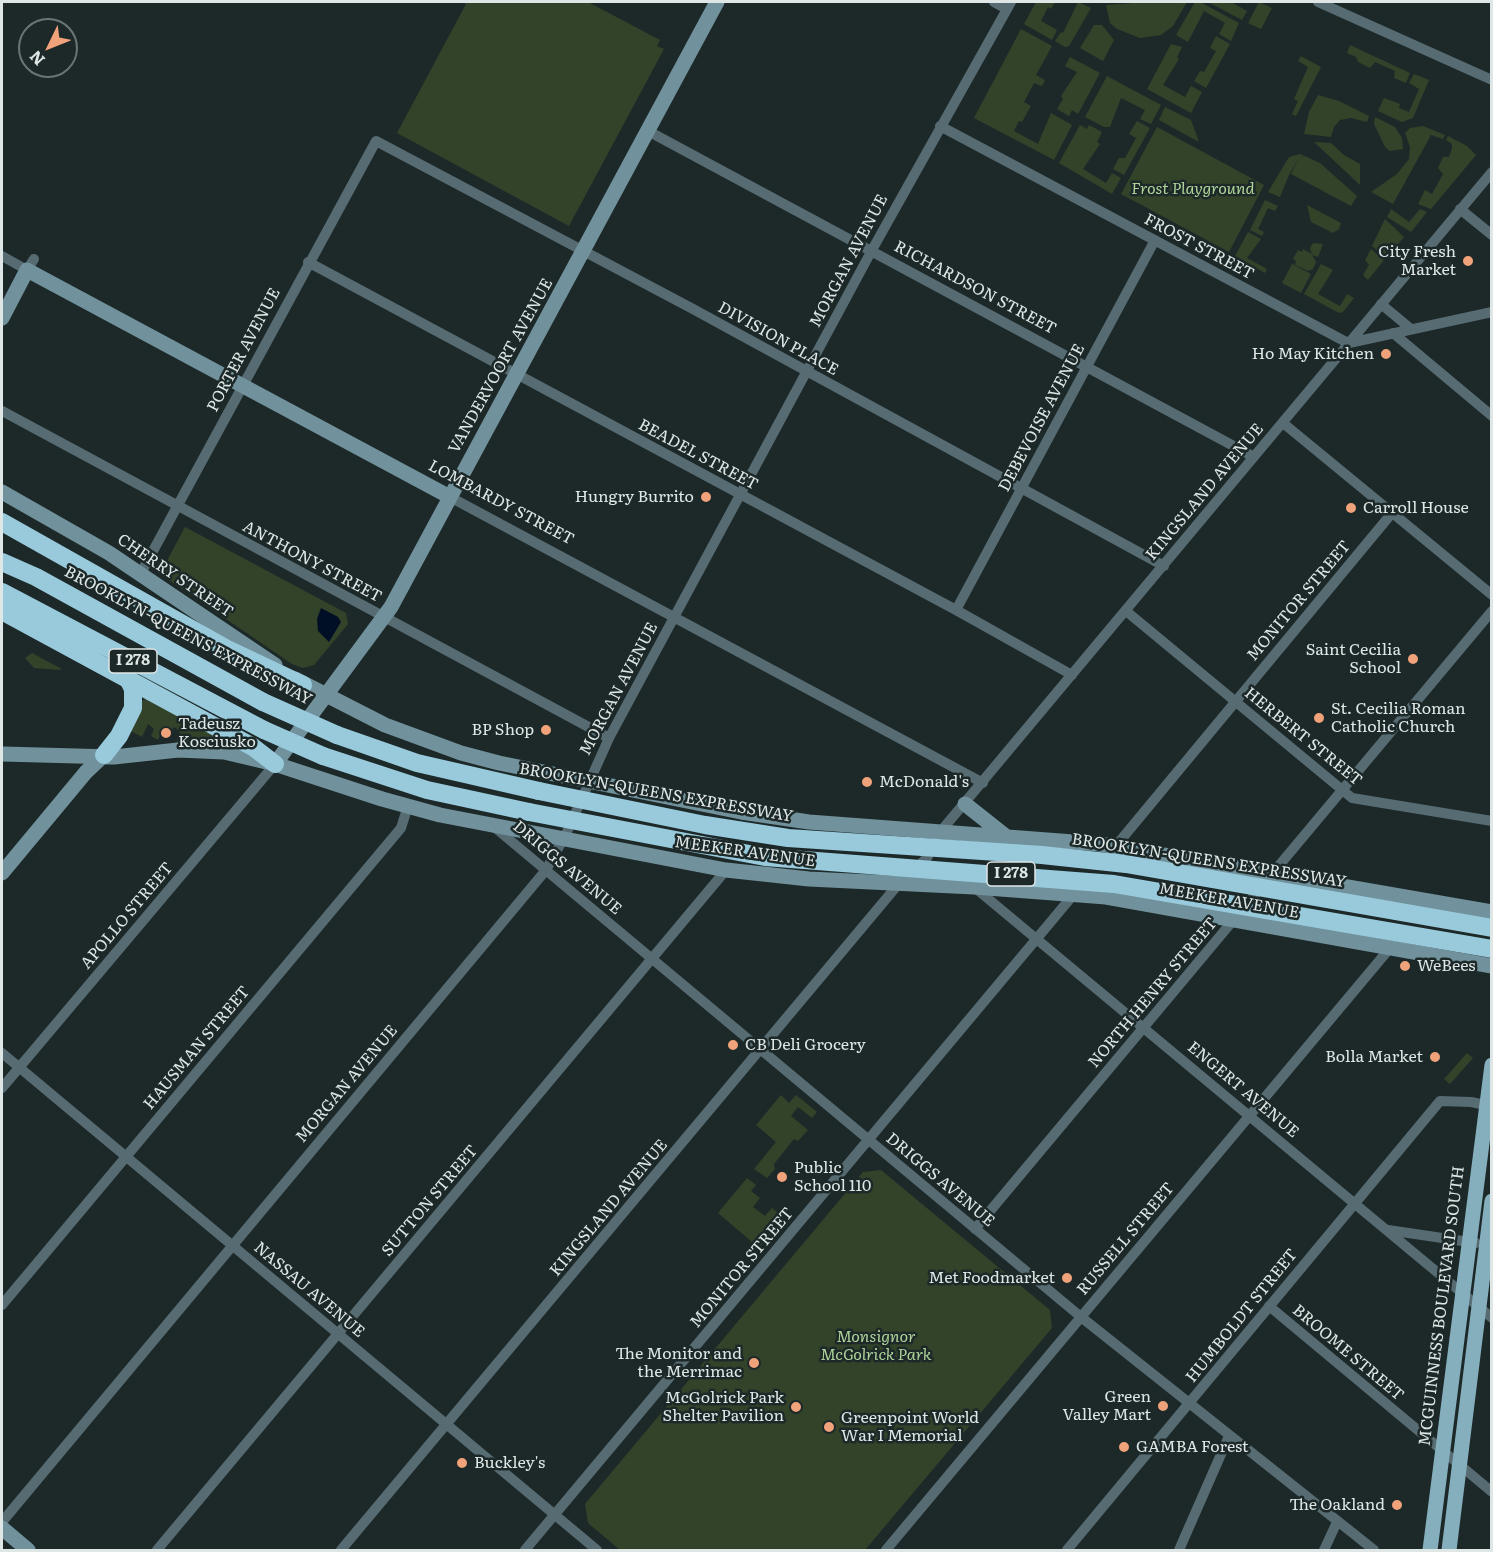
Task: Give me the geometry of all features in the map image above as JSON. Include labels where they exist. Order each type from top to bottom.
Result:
[{"type":"highway","points":[[2,522],[229,650],[303,684]]},
{"type":"highway","name":"I 278","points":[[2,550],[36,578]]},
{"type":"highway","name":"BROOKLYN-QUEENS EXPRESSWAY","points":[[2,562],[36,578],[263,702],[337,735],[417,763],[538,791],[705,825],[788,838],[1042,855],[1126,864],[1491,928]]},
{"type":"highway","name":"I 278","points":[[2,592],[264,730],[324,756],[427,790],[765,857],[1114,884],[1491,949]]},
{"type":"highway","points":[[2,611],[253,747],[275,764]]},
{"type":"highway","points":[[104,755],[119,736],[133,708],[133,690],[128,679]]},
{"type":"main road","name":"VANDERVOORT AVENUE","points":[[275,764],[384,617],[717,2]]},
{"type":"main road","points":[[2,318],[31,264]]},
{"type":"main road","name":"LOMBARDY STREET","points":[[31,264],[242,385],[450,497]]},
{"type":"main road","name":"CHERRY STREET","points":[[2,492],[141,573],[303,684],[326,696]]},
{"type":"main road","name":"MEEKER AVENUE","points":[[326,696],[394,729],[441,747],[499,764],[789,820],[1115,847],[1491,912]]},
{"type":"main road","name":"MEEKER AVENUE","points":[[2,754],[114,757],[199,750],[275,764],[408,806],[493,826],[726,870],[809,879],[1074,894],[1491,966]]},
{"type":"main road","points":[[2,873],[86,772],[104,755]]},
{"type":"main road","points":[[965,804],[1008,838]]},
{"type":"main road","name":"MCGUINNESS BOULEVARD SOUTH","points":[[1430,1551],[1460,1294],[1489,1106],[1491,1065]]},
{"type":"main road","points":[[1449,1551],[1488,1245],[1491,1201]]},
{"type":"main road","points":[[2,1528],[28,1551]]},
{"type":"street","points":[[994,2],[1009,5]]},
{"type":"street","points":[[1318,2],[1491,80]]},
{"type":"street","name":"MORGAN AVENUE","points":[[2,1522],[546,870],[563,840],[609,738],[872,250],[1009,5]]},
{"type":"street","name":"FROST STREET","points":[[940,126],[1348,343]]},
{"type":"street","name":"RICHARDSON STREET","points":[[648,131],[1254,457]]},
{"type":"street","name":"DIVISION PLACE","points":[[376,141],[1164,566]]},
{"type":"street","name":"PORTER AVENUE","points":[[141,573],[308,262],[376,141]]},
{"type":"street","name":"KINGSLAND AVENUE","points":[[341,1551],[898,884],[907,856],[941,831],[983,783],[1491,172]]},
{"type":"street","points":[[1460,209],[1491,235]]},
{"type":"street","name":"DEBEVOISE AVENUE","points":[[956,610],[1155,240]]},
{"type":"street","name":"LOMBARDY STREET","points":[[2,256],[31,264]]},
{"type":"street","name":"BEADEL STREET","points":[[308,262],[956,610],[1072,675]]},
{"type":"street","points":[[1381,304],[1411,329]]},
{"type":"street","points":[[1348,343],[1491,312]]},
{"type":"street","points":[[1393,333],[1491,416]]},
{"type":"street","name":"ANTHONY STREET","points":[[2,411],[609,738]]},
{"type":"street","points":[[1283,423],[1491,596]]},
{"type":"street","name":"LOMBARDY STREET","points":[[450,497],[983,783]]},
{"type":"street","name":"MONITOR STREET","points":[[1115,847],[1392,513]]},
{"type":"street","name":"HERBERT STREET","points":[[1126,611],[1352,798],[1491,821]]},
{"type":"street","name":"NORTH HENRY STREET","points":[[975,1229],[1491,611]]},
{"type":"street","name":"APOLLO STREET","points":[[2,1088],[275,764]]},
{"type":"street","name":"HAUSMAN STREET","points":[[2,1305],[401,828],[408,806]]},
{"type":"street","name":"DRIGGS AVENUE","points":[[493,826],[1081,1317],[1374,1551]]},
{"type":"street","name":"SUTTON STREET","points":[[157,1551],[726,870]]},
{"type":"street","name":"ENGERT AVENUE","points":[[974,887],[1491,1318]]},
{"type":"street","name":"MONITOR STREET","points":[[525,1551],[1074,894]]},
{"type":"street","name":"RUSSELL STREET","points":[[886,1551],[1390,948]]},
{"type":"street","name":"NASSAU AVENUE","points":[[2,1053],[597,1551]]},
{"type":"street","name":"HUMBOLDT STREET","points":[[1067,1551],[1440,1101],[1489,1106]]},
{"type":"street","points":[[1387,1230],[1488,1245]]},
{"type":"street","name":"BROOME STREET","points":[[1269,1306],[1491,1492]]},
{"type":"street","points":[[1179,1551],[1229,1437]]},
{"type":"street","points":[[1324,1551],[1337,1522]]},
{"type":"green space","points":[[462,2],[588,2],[660,40],[657,46],[664,49],[569,226],[397,133],[466,4]]},
{"type":"green space","points":[[1036,2],[1055,2],[1051,9],[1048,7],[1041,21],[1057,30],[1052,40],[1024,24]]},
{"type":"green space","points":[[1078,2],[1091,8],[1069,46],[1065,47],[1055,41],[1061,32],[1063,33]]},
{"type":"green space","points":[[1187,2],[1173,26],[1161,35],[1140,38],[1117,29],[1110,23],[1106,5]]},
{"type":"green space","points":[[1195,2],[1200,2],[1239,23],[1231,41],[1219,34],[1225,23],[1204,11],[1188,42],[1176,35]]},
{"type":"green space","points":[[1208,2],[1231,2],[1247,11],[1242,20]]},
{"type":"green space","points":[[1259,2],[1272,8],[1261,29],[1248,23]]},
{"type":"green space","points":[[1094,25],[1102,25],[1114,40],[1103,61],[1080,48]]},
{"type":"green space","points":[[1021,29],[1052,46],[1036,75],[1045,80],[1042,86],[1034,83],[1024,102],[1031,106],[1014,131],[1038,144],[1051,113],[1072,125],[1054,160],[974,118]]},
{"type":"green space","points":[[1216,36],[1230,44],[1206,88],[1194,81],[1200,71],[1204,72],[1216,51],[1210,48]]},
{"type":"green space","points":[[1171,44],[1182,47],[1177,57],[1179,59],[1163,85],[1185,97],[1191,86],[1202,92],[1191,113],[1147,89]]},
{"type":"green space","points":[[1350,45],[1410,73],[1406,83],[1394,78],[1395,71],[1375,62],[1370,68],[1358,62],[1356,57],[1347,53]]},
{"type":"green space","points":[[1301,56],[1321,67],[1296,116],[1292,114],[1298,101],[1294,99],[1308,67],[1298,61]]},
{"type":"green space","points":[[1070,57],[1100,73],[1078,114],[1072,110],[1069,116],[1057,109],[1063,99],[1061,96],[1077,72],[1065,66]]},
{"type":"green space","points":[[1414,74],[1429,80],[1413,118],[1402,122],[1378,111],[1384,98],[1400,104],[1399,108],[1409,112],[1419,89],[1409,83]]},
{"type":"green space","points":[[1107,76],[1161,105],[1151,124],[1140,119],[1145,110],[1121,98],[1110,127],[1104,127],[1085,117]]},
{"type":"green space","points":[[1318,95],[1339,101],[1369,116],[1367,122],[1351,118],[1340,120],[1334,127],[1331,137],[1304,134],[1309,112]]},
{"type":"green space","points":[[1165,107],[1191,120],[1199,142],[1159,120]]},
{"type":"green space","points":[[1375,117],[1395,127],[1402,138],[1403,149],[1390,151],[1385,147],[1374,124]]},
{"type":"green space","points":[[1137,121],[1150,128],[1124,175],[1113,169],[1119,158],[1125,158],[1136,138],[1129,134]]},
{"type":"green space","points":[[1080,125],[1087,129],[1089,125],[1102,132],[1097,142],[1100,144],[1083,169],[1106,183],[1112,173],[1121,178],[1112,194],[1059,163]]},
{"type":"green space","points":[[1423,126],[1445,135],[1443,139],[1431,135],[1393,204],[1371,192],[1397,174],[1409,159],[1410,147],[1405,133],[1410,128]]},
{"type":"green space","name":"Frost Playground","points":[[1157,127],[1264,185],[1229,252],[1121,194]]},
{"type":"green space","points":[[1448,136],[1467,146],[1476,155],[1431,209],[1418,204],[1425,190],[1432,194],[1443,174],[1438,168],[1443,157],[1449,157],[1452,148],[1452,144],[1446,140]]},
{"type":"green space","points":[[1314,142],[1331,143],[1344,155],[1360,164],[1360,185]]},
{"type":"green space","points":[[1300,154],[1320,163],[1357,196],[1351,206],[1291,174],[1299,158],[1289,175],[1280,197],[1268,192],[1289,157]]},
{"type":"green space","points":[[1265,200],[1278,206],[1275,211],[1268,208],[1258,229],[1264,232],[1262,236],[1250,230]]},
{"type":"green space","points":[[1307,205],[1341,223],[1339,229],[1333,233],[1311,222]]},
{"type":"green space","points":[[1391,209],[1409,222],[1420,209],[1427,212],[1411,232],[1387,217]]},
{"type":"green space","points":[[1385,219],[1404,237],[1387,258],[1372,246]]},
{"type":"green space","points":[[1248,232],[1261,239],[1247,258],[1267,269],[1265,273],[1235,256]]},
{"type":"green space","points":[[1313,243],[1323,244],[1318,257],[1312,255],[1316,262],[1313,269],[1308,271],[1295,265],[1296,261],[1293,259],[1298,250],[1302,252],[1303,249],[1312,254],[1310,248]]},
{"type":"green space","points":[[1371,249],[1384,260],[1368,280],[1363,275],[1369,265],[1365,260]]},
{"type":"green space","points":[[1292,264],[1311,274],[1301,293],[1282,283]]},
{"type":"green space","points":[[1321,264],[1333,270],[1318,294],[1340,306],[1347,294],[1354,298],[1343,312],[1339,313],[1304,294]]},
{"type":"green space","points":[[185,527],[346,613],[348,624],[314,665],[303,668],[292,664],[163,576],[161,572]]},
{"type":"green space","points":[[32,653],[61,670],[34,668],[25,658]]},
{"type":"green space","points":[[147,698],[240,747],[176,746],[180,731],[174,727],[169,735],[162,731],[158,740],[151,736],[154,729],[148,724],[142,737],[131,731],[139,716],[142,701]]},
{"type":"green space","points":[[1467,1053],[1473,1058],[1450,1084],[1444,1079]]},
{"type":"green space","points":[[781,1095],[789,1103],[796,1095],[817,1112],[812,1118],[798,1107],[791,1116],[808,1130],[798,1141],[794,1139],[774,1164],[775,1169],[767,1178],[754,1169],[776,1142],[756,1125]]},
{"type":"green space","name":"Monsignor McGolrick Park","points":[[881,1170],[1050,1310],[1052,1328],[865,1550],[620,1550],[588,1523],[585,1504],[863,1172]]},
{"type":"green space","points":[[747,1178],[756,1185],[751,1191],[760,1198],[753,1207],[765,1216],[772,1208],[784,1218],[759,1248],[718,1213]]},
{"type":"water","points":[[321,608],[338,617],[341,622],[329,642],[318,631],[317,619]]},
{"type":"place","name":"City Fresh Market","points":[[1468,261]]},
{"type":"place","name":"Ho May Kitchen","points":[[1386,354]]},
{"type":"place","name":"Hungry Burrito","points":[[706,497]]},
{"type":"place","name":"Carroll House","points":[[1351,508]]},
{"type":"place","name":"Saint Cecilia School","points":[[1413,659]]},
{"type":"place","name":"St. Cecilia Roman Catholic Church","points":[[1319,718]]},
{"type":"place","name":"BP Shop","points":[[546,730]]},
{"type":"place","name":"Tadeusz Kosciusko","points":[[166,733]]},
{"type":"place","name":"McDonald's","points":[[867,782]]},
{"type":"place","name":"WeBees","points":[[1405,966]]},
{"type":"place","name":"CB Deli Grocery","points":[[733,1045]]},
{"type":"place","name":"Bolla Market","points":[[1435,1057]]},
{"type":"place","name":"Public School 110","points":[[782,1177]]},
{"type":"place","name":"Met Foodmarket","points":[[1067,1278]]},
{"type":"place","name":"The Monitor and the Merrimac","points":[[754,1363]]},
{"type":"place","name":"Green Valley Mart","points":[[1163,1406]]},
{"type":"place","name":"McGolrick Park Shelter Pavilion","points":[[796,1407]]},
{"type":"place","name":"Greenpoint World War I Memorial","points":[[829,1427]]},
{"type":"place","name":"GAMBA Forest","points":[[1124,1447]]},
{"type":"place","name":"Buckley's","points":[[462,1463]]},
{"type":"place","name":"The Oakland","points":[[1397,1505]]}]
